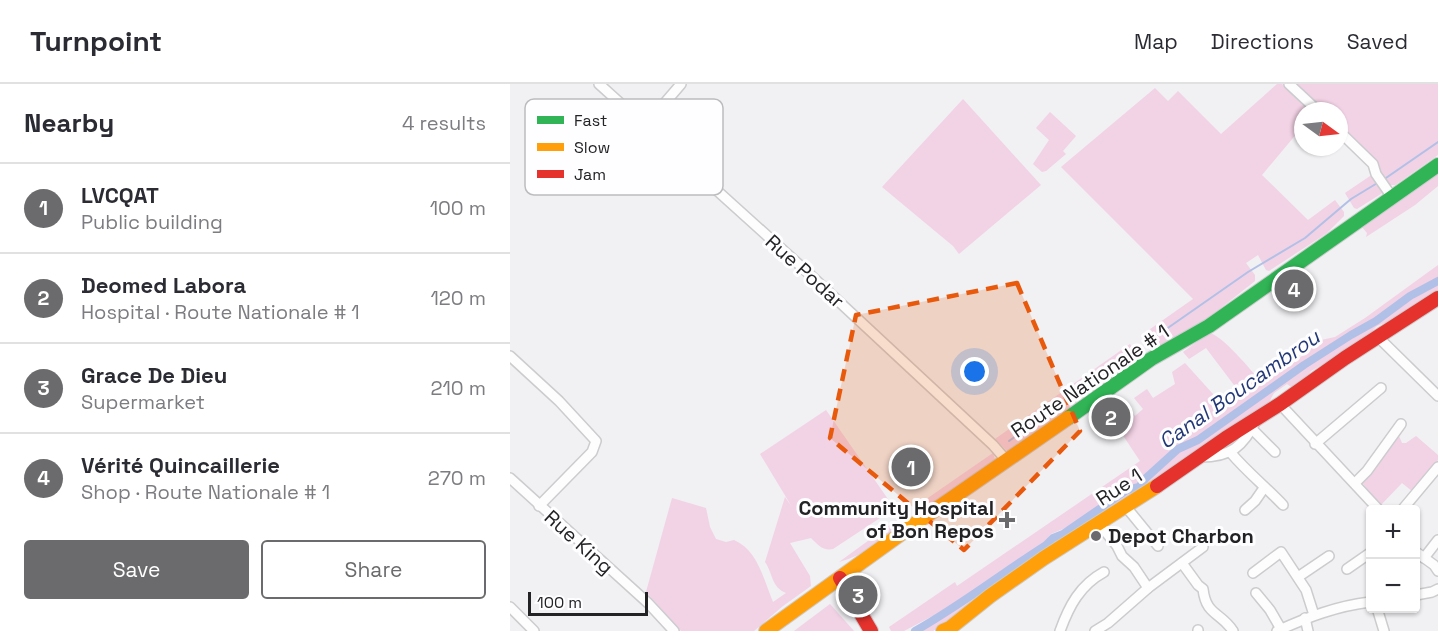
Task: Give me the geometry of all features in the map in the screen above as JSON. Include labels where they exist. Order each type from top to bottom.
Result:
[{"type":"main road","name":"Route Nationale # 1","points":[[766,631],[915,523],[1007,462],[1151,359],[1209,326],[1438,165]]},
{"type":"main road","name":"Rue 1","points":[[949,630],[990,596],[1044,558],[1256,423],[1280,404],[1438,298]]},
{"type":"main road","points":[[840,578],[871,631]]},
{"type":"street","name":"Rue Podar","points":[[599,84],[615,99]]},
{"type":"street","points":[[668,99],[681,84]]},
{"type":"street","points":[[1288,84],[1308,102]]},
{"type":"street","points":[[1348,140],[1373,164],[1376,174],[1392,196]]},
{"type":"street","name":"Rue Podar","points":[[722,195],[993,445],[1007,462]]},
{"type":"street","points":[[1378,337],[1438,396]]},
{"type":"street","points":[[510,356],[559,401],[596,441],[592,452],[538,506]]},
{"type":"street","points":[[1315,444],[1381,388]]},
{"type":"street","points":[[1280,404],[1375,505]]},
{"type":"street","points":[[1200,457],[1231,453],[1237,449],[1256,423],[1275,452]]},
{"type":"street","points":[[1355,483],[1367,471],[1401,424]]},
{"type":"street","points":[[1231,453],[1283,505]]},
{"type":"street","points":[[1407,505],[1436,474]]},
{"type":"street","name":"Rue King","points":[[510,478],[538,506],[648,603],[674,631]]},
{"type":"street","points":[[1245,510],[1264,488]]},
{"type":"street","points":[[1126,507],[1158,546]]},
{"type":"street","points":[[1099,524],[1148,588]]},
{"type":"street","points":[[1438,540],[1420,555],[1434,565],[1438,571]]},
{"type":"street","points":[[1095,631],[1203,547]]},
{"type":"street","points":[[1252,573],[1281,552],[1310,598],[1308,631]]},
{"type":"street","points":[[1298,577],[1329,556]]},
{"type":"street","points":[[1347,569],[1366,556]]},
{"type":"street","points":[[1182,563],[1203,589],[1203,597],[1214,614],[1227,621],[1233,631]]},
{"type":"street","points":[[1060,631],[1075,598],[1085,586],[1104,572]]},
{"type":"street","points":[[1420,594],[1432,592],[1438,588]]},
{"type":"street","points":[[1256,593],[1270,610],[1279,630],[1309,617],[1349,605],[1366,603]]},
{"type":"street","points":[[510,607],[534,631]]},
{"type":"street","points":[[1378,613],[1384,631]]},
{"type":"highlighted area","points":[[1017,283],[1080,431],[964,550],[830,438],[856,315]]},
{"type":"shaded area","points":[[1277,84],[1282,84],[1301,102],[1294,102],[1294,137],[1262,175],[1308,220],[1335,200],[1344,212],[1344,216],[1327,233],[1269,271],[1266,270],[1258,255],[1246,263],[1255,275],[1255,281],[1194,328],[1154,349],[1143,334],[1193,299],[1061,167],[1155,88],[1168,101],[1178,91],[1221,134]]},
{"type":"shaded area","points":[[1290,84],[1438,84],[1438,155],[1395,185],[1388,185],[1348,138],[1348,102],[1310,102]]},
{"type":"shaded area","points":[[963,99],[1041,185],[959,254],[953,246],[882,187]]},
{"type":"shaded area","points":[[1050,112],[1076,136],[1063,151],[1066,154],[1042,172],[1033,164],[1049,140],[1036,128]]},
{"type":"shaded area","points":[[1438,173],[1438,186],[1415,205],[1366,237],[1367,233],[1362,227]]},
{"type":"shaded area","points":[[1373,174],[1384,192],[1357,209],[1354,208],[1345,193]]},
{"type":"shaded area","points":[[1438,265],[1438,280],[1410,294],[1371,323],[1318,354],[1198,439],[1177,448],[1140,483],[1119,492],[1070,526],[1051,534],[1042,545],[944,610],[904,631],[891,631],[889,627],[955,582],[957,586],[1140,461],[1120,431],[1130,424],[1123,415],[1116,419],[1113,414],[1125,404],[1135,416],[1143,409],[1134,398],[1147,389],[1153,398],[1175,384],[1172,372],[1185,363],[1222,404],[1237,389],[1206,348],[1189,359],[1183,352],[1209,333],[1221,339],[1261,382],[1268,382],[1276,373],[1295,362],[1321,340],[1335,337],[1365,318]]},
{"type":"shaded area","points":[[1438,284],[1438,290],[1406,310],[1407,314],[1377,326],[1373,330],[1373,336],[1311,371],[1308,375],[1310,377],[1294,389],[1287,384],[1274,393],[1268,404],[1212,442],[1204,444],[1204,448],[1186,457],[1172,470],[1153,480],[1149,485],[967,606],[948,622],[933,631],[918,631],[958,607],[1004,573],[1130,491],[1141,488],[1160,466],[1173,456],[1199,441],[1347,340]]},
{"type":"shaded area","points":[[1130,344],[1137,356],[1132,365],[1008,452],[995,439]]},
{"type":"shaded area","points":[[826,410],[890,502],[886,514],[833,549],[823,548],[811,538],[790,543],[810,576],[811,586],[754,631],[681,631],[646,592],[672,498],[706,508],[710,527],[716,539],[726,542],[734,540],[749,551],[755,558],[773,602],[786,593],[775,583],[765,562],[785,497],[792,507],[760,454]]},
{"type":"shaded area","points":[[1398,429],[1401,432],[1399,436],[1402,443],[1416,436],[1438,455],[1438,460],[1412,491],[1402,483],[1381,505],[1361,481]]},
{"type":"shaded area","points":[[993,453],[996,463],[917,513],[912,509]]},
{"type":"shaded area","points":[[905,514],[905,523],[882,541],[866,551],[839,562]]},
{"type":"shaded area","points":[[830,604],[854,631],[794,631]]},
{"type":"waterway","points":[[1383,180],[1438,142]]},
{"type":"waterway","points":[[1152,339],[1248,272],[1305,238],[1351,199],[1379,182]]},
{"type":"waterway","name":"Canal Boucambrou","points":[[915,631],[965,600],[1053,538],[1063,534],[1127,490],[1139,487],[1178,449],[1198,440],[1304,365],[1376,321],[1410,296],[1438,281]]},
{"type":"waterway","points":[[1009,441],[1131,353]]},
{"type":"traffic: fast","points":[[1068,418],[1151,359],[1209,326],[1438,165]]},
{"type":"traffic: slow","points":[[766,631],[916,523],[1068,418]]},
{"type":"traffic: slow","points":[[943,631],[1044,558],[1157,486]]},
{"type":"traffic: jam","points":[[1157,486],[1345,358],[1438,298]]},
{"type":"traffic: jam","points":[[840,578],[871,631]]},
{"type":"place","name":"Vérité Quincaillerie","points":[[1294,289]]},
{"type":"place","name":"Deomed Labora","points":[[1111,417]]},
{"type":"place","name":"LVCQAT","points":[[911,467]]},
{"type":"place","name":"Community Hospital of Bon Repos","points":[[1007,520]]},
{"type":"place","name":"Depot Charbon","points":[[1096,536]]},
{"type":"place","name":"Grace De Dieu","points":[[858,595]]}]
